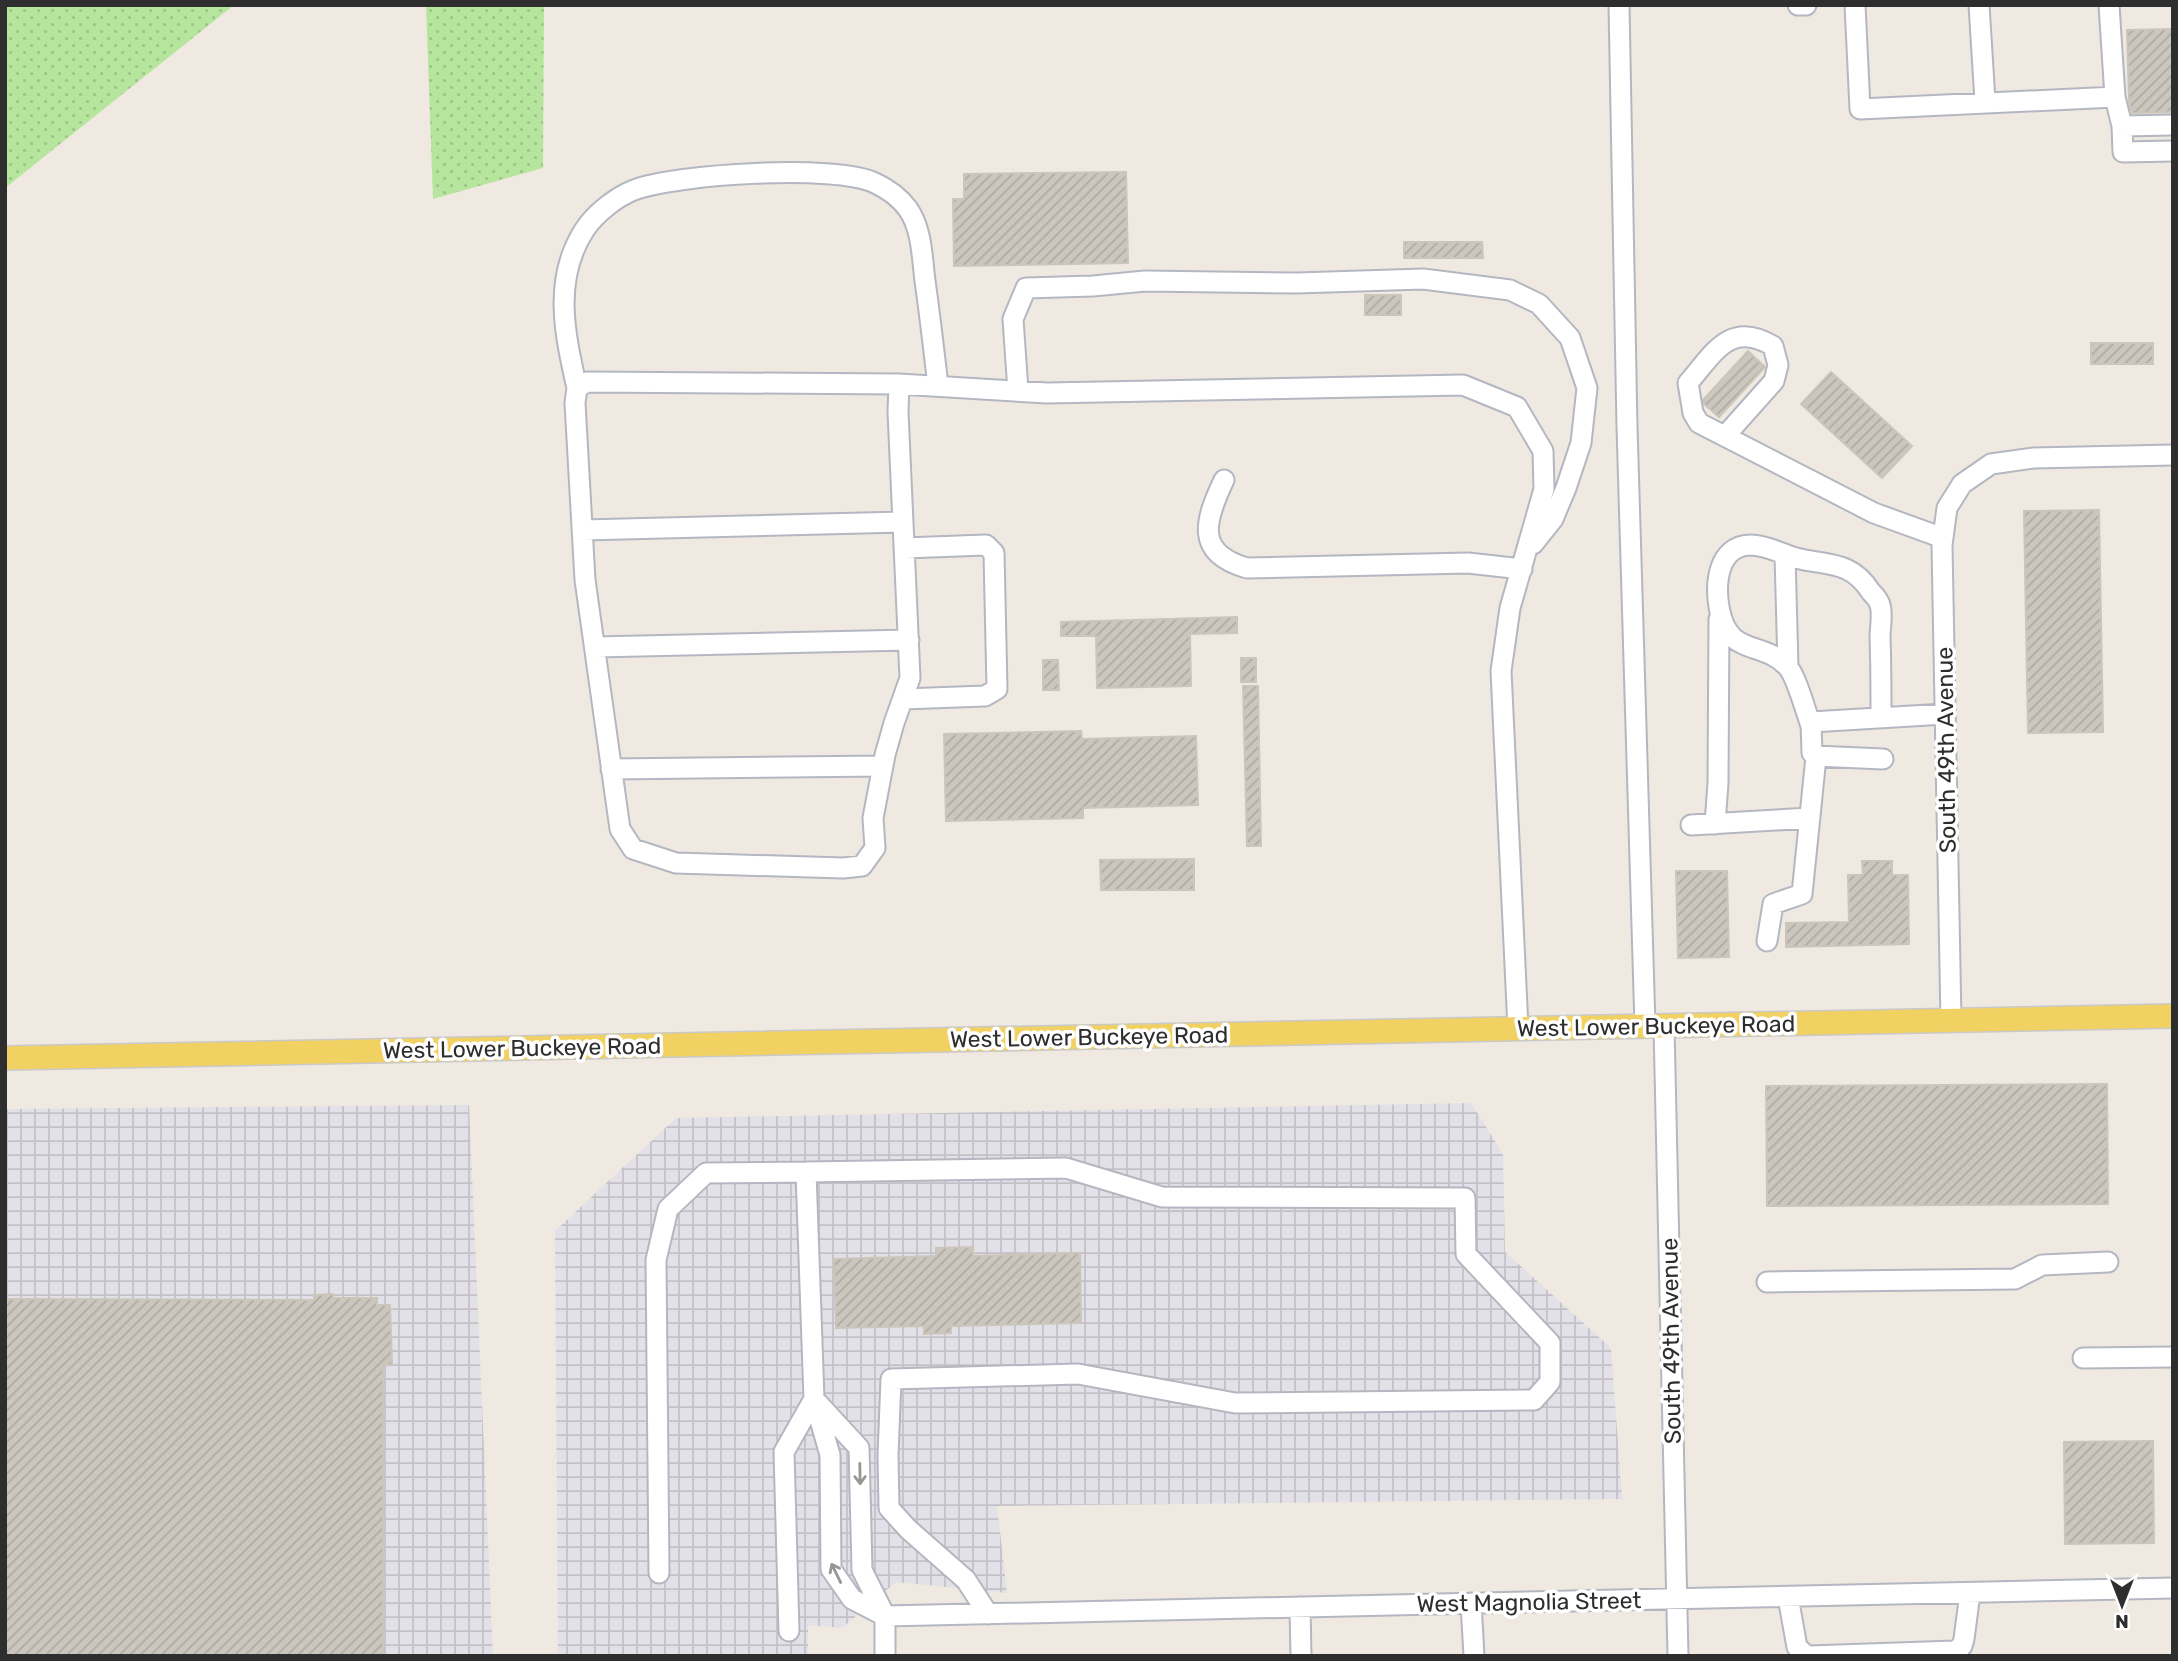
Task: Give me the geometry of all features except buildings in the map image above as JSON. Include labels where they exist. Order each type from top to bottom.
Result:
[{"type":"main road","name":"West Lower Buckeye Road","points":[[5,1058],[2173,1016]]},
{"type":"street","name":"South 49th Avenue","points":[[1619,5],[1627,427],[1654,1026],[1678,1656]]},
{"type":"street","points":[[1798,5],[1806,5]]},
{"type":"street","points":[[1855,5],[1860,109],[1985,101],[2115,97]]},
{"type":"street","points":[[1979,5],[1985,101]]},
{"type":"street","points":[[2109,5],[2115,97],[2122,126],[2123,152],[2173,151]]},
{"type":"street","points":[[2122,126],[2173,125]]},
{"type":"street","points":[[899,384],[910,678],[883,766],[873,818],[875,848],[862,866],[843,868],[676,863],[633,849],[620,828],[585,580],[575,403],[577,388],[562,307],[572,251],[586,227],[610,204],[633,190],[673,180],[732,175],[835,173],[874,182],[895,194],[913,219],[920,242],[938,386]]},
{"type":"street","points":[[1018,391],[1013,319],[1026,288],[1145,281],[1297,283],[1423,279],[1510,290],[1539,304],[1570,338],[1587,388],[1581,443],[1566,488],[1553,519],[1524,561]]},
{"type":"street","points":[[1725,436],[1774,381],[1778,365],[1773,346],[1758,337],[1735,337],[1723,343],[1688,383],[1690,405],[1699,423],[1874,513],[1943,538]]},
{"type":"street","points":[[577,388],[587,382],[899,384],[1061,393],[1463,385],[1517,407],[1543,451],[1544,489],[1510,608],[1501,671],[1518,1028]]},
{"type":"street","name":"South 49th Avenue","points":[[1951,1021],[1943,538],[1947,508],[1962,484],[1992,464],[2024,460],[2173,455]]},
{"type":"street","points":[[1224,480],[1212,505],[1207,524],[1210,541],[1217,554],[1228,563],[1247,568],[1524,561]]},
{"type":"street","points":[[583,530],[903,523]]},
{"type":"street","points":[[903,698],[985,696],[997,690],[994,553],[986,545],[904,548]]},
{"type":"street","points":[[1715,824],[1718,783],[1717,586],[1720,566],[1729,552],[1748,545],[1761,546],[1785,555],[1844,567],[1867,585],[1880,605],[1881,718]]},
{"type":"street","points":[[1785,555],[1788,667],[1811,726],[1812,753],[1816,757],[1883,760]]},
{"type":"street","points":[[1719,608],[1726,631],[1739,643],[1788,667]]},
{"type":"street","points":[[594,647],[909,640]]},
{"type":"street","points":[[1811,726],[1811,722],[1819,721],[1945,714]]},
{"type":"street","points":[[1767,941],[1773,904],[1802,894],[1816,757]]},
{"type":"street","points":[[611,769],[883,766]]},
{"type":"street","points":[[1691,825],[1810,818]]},
{"type":"street","points":[[660,1573],[656,1260],[668,1209],[706,1173],[1066,1168],[1162,1197],[1465,1198],[1466,1254],[1550,1343],[1550,1382],[1534,1400],[1235,1403],[1078,1374],[891,1379],[889,1508],[908,1529],[966,1580],[988,1614]]},
{"type":"street","points":[[806,1172],[814,1399],[830,1455],[831,1569],[852,1599],[885,1616]]},
{"type":"street","points":[[1767,1282],[2015,1279],[2042,1265],[2108,1262]]},
{"type":"street","points":[[2083,1358],[2173,1357]]},
{"type":"street","points":[[814,1399],[859,1448],[862,1570],[885,1616],[885,1656]]},
{"type":"street","points":[[789,1631],[784,1452],[814,1399]]},
{"type":"street","name":"West Magnolia Street","points":[[885,1616],[2173,1588]]},
{"type":"street","points":[[1788,1597],[1797,1647],[1808,1656],[1955,1651],[1962,1646],[1964,1639],[1970,1593]]},
{"type":"street","points":[[1471,1603],[1474,1656]]},
{"type":"street","points":[[1300,1607],[1301,1656]]},
{"type":"shaded area","points":[[1471,1103],[1503,1154],[1505,1252],[1611,1348],[1622,1499],[997,1506],[1007,1593],[896,1582],[842,1628],[808,1625],[808,1656],[558,1656],[555,1231],[676,1118]]},
{"type":"shaded area","points":[[469,1105],[493,1656],[5,1656],[5,1109]]},
{"type":"green space","points":[[5,5],[234,5],[5,188]]},
{"type":"green space","points":[[426,5],[544,5],[543,168],[433,199]]}]
